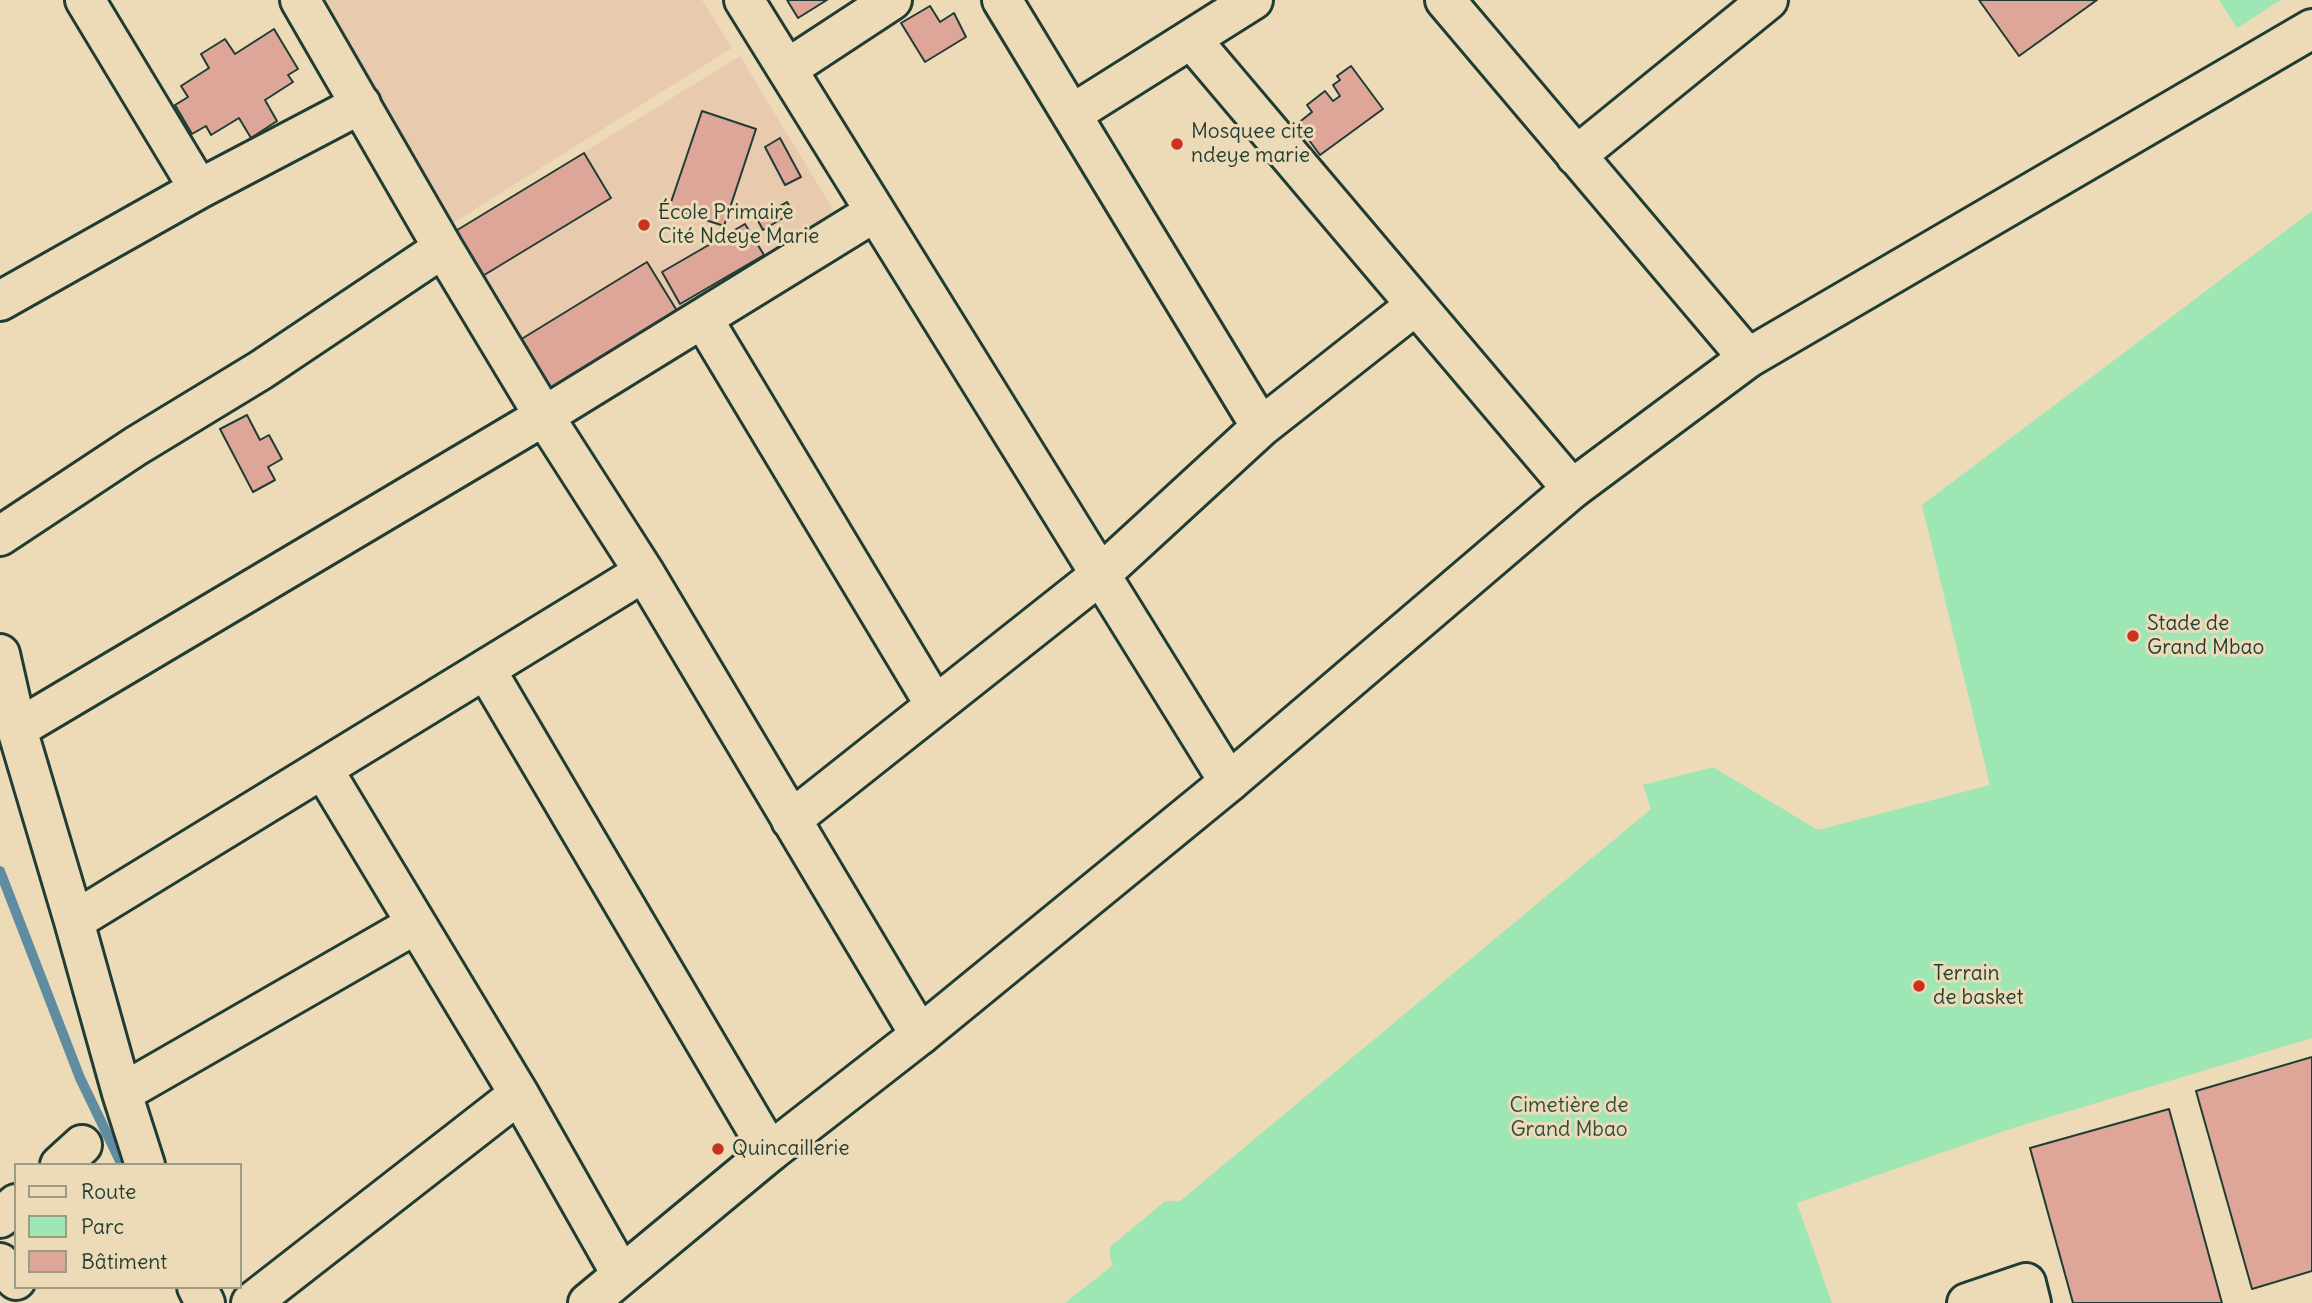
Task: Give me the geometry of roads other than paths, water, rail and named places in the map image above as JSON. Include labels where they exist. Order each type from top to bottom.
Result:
[{"type":"street","points":[[85,0],[199,189]]},
{"type":"street","points":[[300,0],[443,248],[544,416],[644,572],[920,1035]]},
{"type":"street","points":[[744,0],[1228,782]]},
{"type":"street","points":[[787,69],[892,0]]},
{"type":"street","points":[[1002,0],[1261,428]]},
{"type":"street","points":[[1072,114],[1253,0]]},
{"type":"street","points":[[1445,0],[1748,358]]},
{"type":"street","points":[[1576,156],[1768,0]]},
{"type":"street","points":[[587,1303],[1228,782],[1572,489],[1748,358],[2312,29]]},
{"type":"street","points":[[1191,39],[1572,489]]},
{"type":"street","points":[[0,302],[199,189],[361,104]]},
{"type":"street","points":[[17,729],[544,416],[875,212]]},
{"type":"street","points":[[0,536],[136,446],[261,370],[443,248]]},
{"type":"street","points":[[791,820],[1100,575],[1261,428],[1416,305]]},
{"type":"street","points":[[703,319],[935,705]]},
{"type":"street","points":[[74,921],[644,572]]},
{"type":"street","points":[[0,654],[17,729],[144,1163]]},
{"type":"street","points":[[486,670],[770,1152]]},
{"type":"street","points":[[323,769],[519,1094],[621,1275]]},
{"type":"street","points":[[122,1093],[416,924]]},
{"type":"street","points":[[251,1303],[519,1094]]},
{"type":"street","points":[[0,1218],[14,1206]]},
{"type":"street","points":[[0,1263],[14,1278]]},
{"type":"street","points":[[1967,1303],[2026,1283],[2031,1303]]},
{"type":"street","points":[[24,1289],[36,1303]]},
{"type":"waterway","points":[[0,871],[80,1078],[121,1163]]},
{"type":"place","name":"Mosquee cite ndeye marie","points":[[1177,144]]},
{"type":"place","name":"École Primaire Cité Ndeye Marie","points":[[644,225]]},
{"type":"place","name":"Stade de Grand Mbao","points":[[2133,636]]},
{"type":"place","name":"Terrain de basket","points":[[1919,986]]},
{"type":"place","name":"Quincaillerie","points":[[718,1149]]},
{"type":"park label","name":"Cimetière de Grand Mbao","points":[[1569,1118]]}]
